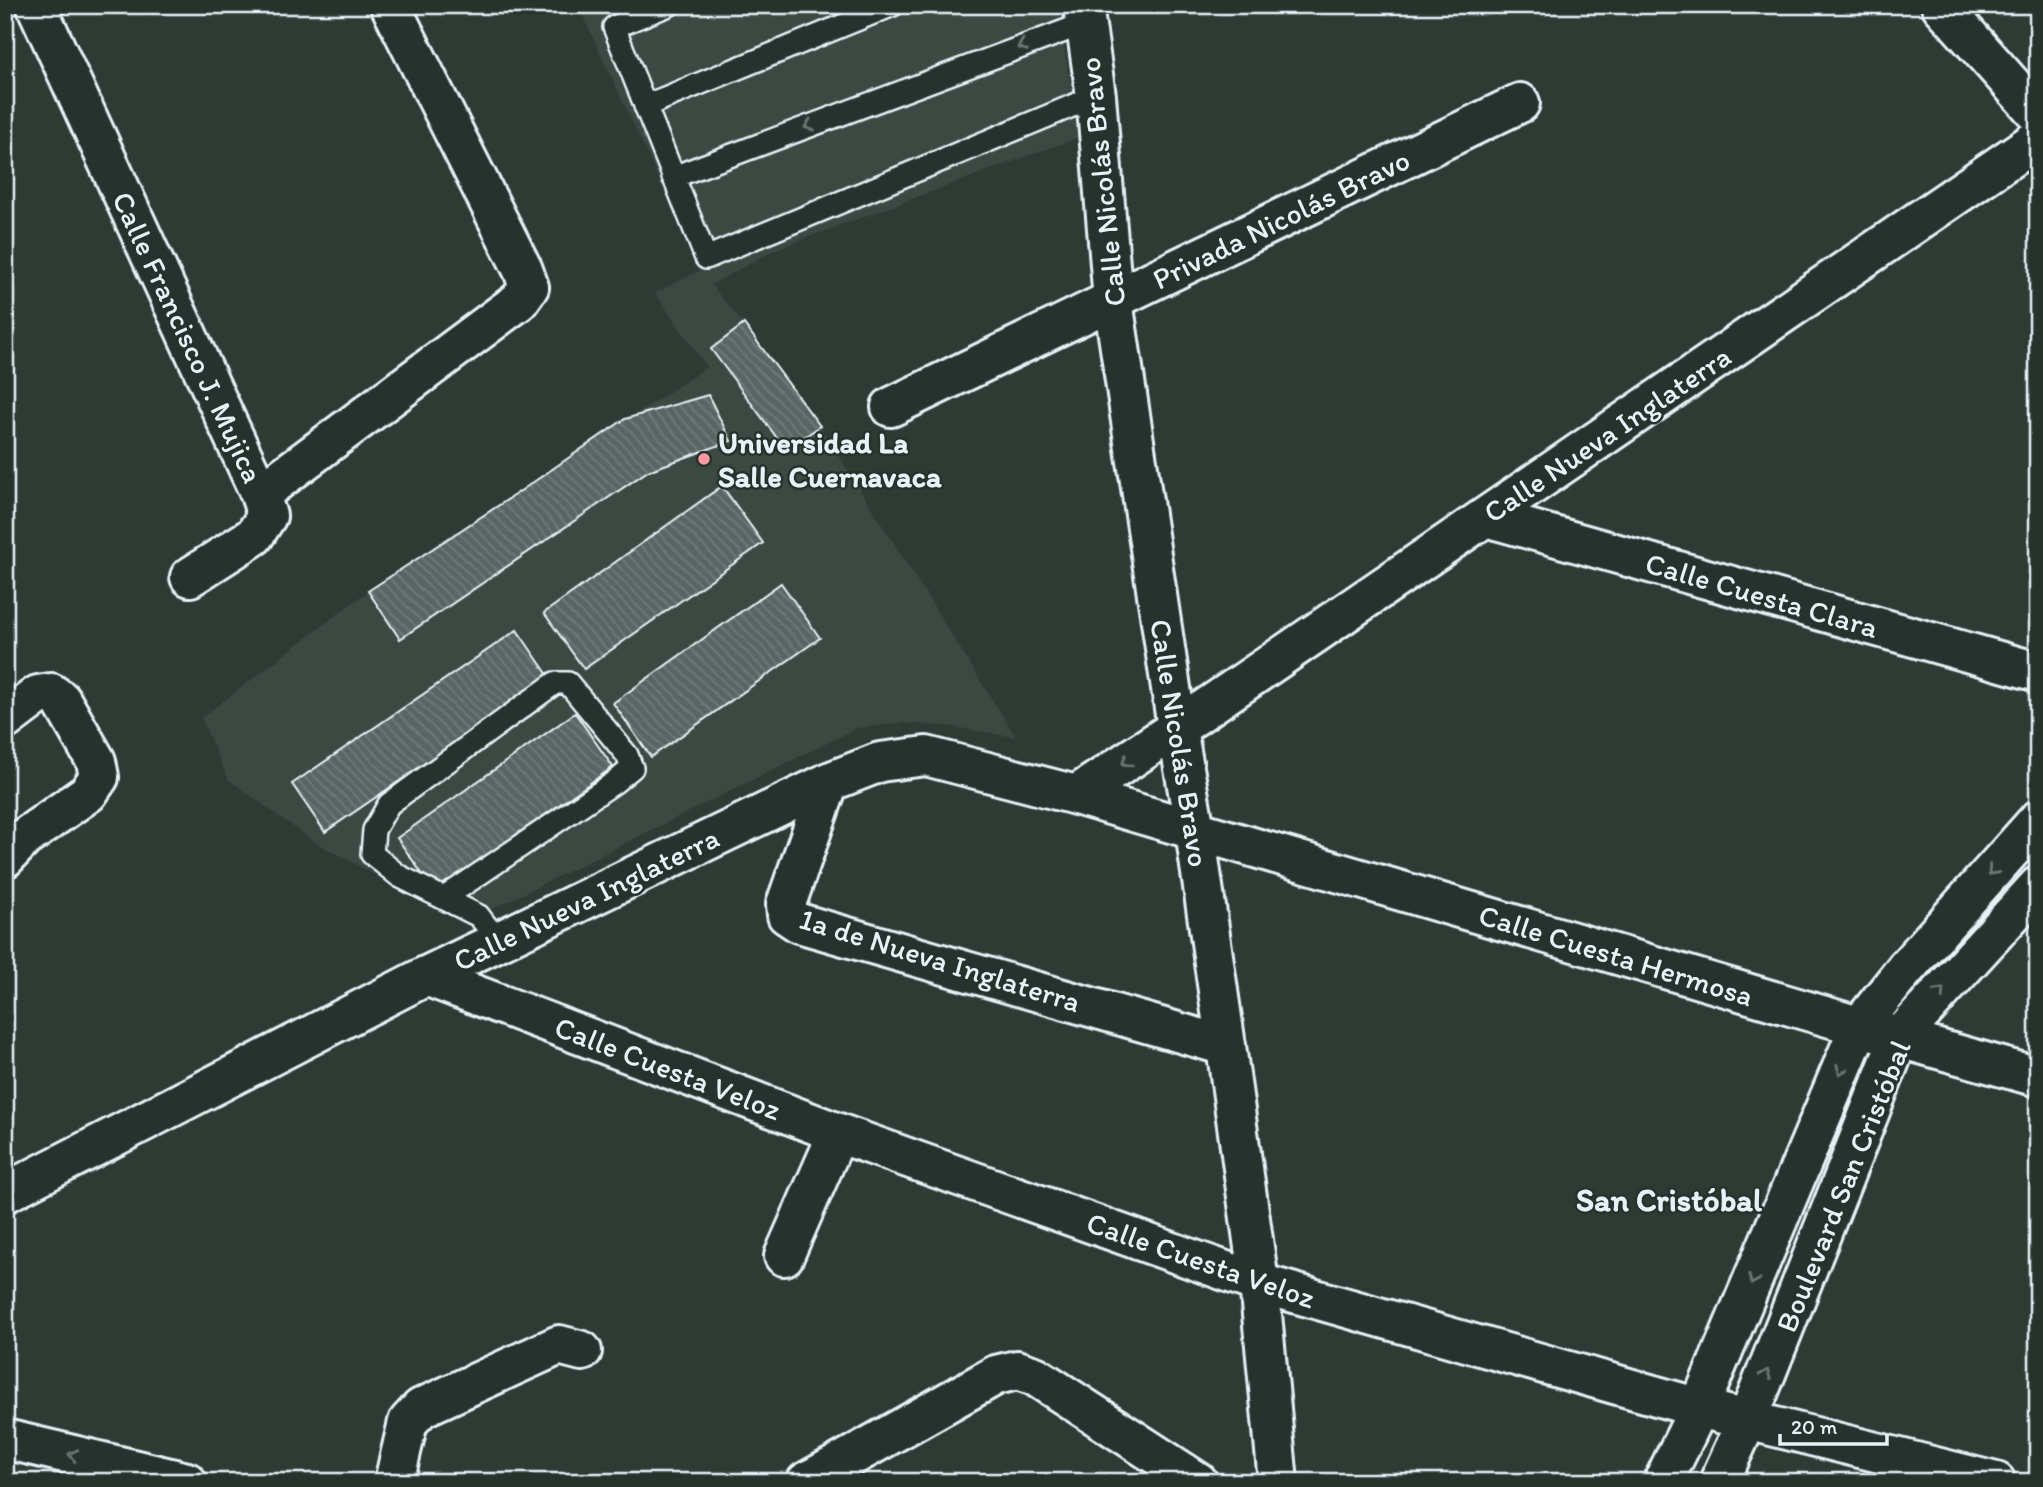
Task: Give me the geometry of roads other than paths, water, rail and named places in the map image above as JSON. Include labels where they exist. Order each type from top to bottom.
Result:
[{"type":"street","name":"Calle Francisco J. Mujica","points":[[36,5],[260,494],[519,300],[529,286],[390,5]]},
{"type":"street","points":[[1941,5],[2038,114]]},
{"type":"street","name":"Calle Nicolás Bravo","points":[[1084,14],[1096,96],[1113,301],[1226,1045],[1259,1283],[1278,1482]]},
{"type":"street","name":"Privada Nicolás Bravo","points":[[891,407],[1520,103]]},
{"type":"street","name":"Calle Nueva Inglaterra","points":[[1076,795],[2038,139]]},
{"type":"street","points":[[190,577],[254,536],[267,516],[260,494]]},
{"type":"street","name":"Calle Cuesta Clara","points":[[1486,517],[2038,672]]},
{"type":"street","points":[[5,720],[38,695],[51,693],[61,700],[96,761],[99,777],[88,793],[24,838],[5,858]]},
{"type":"street","name":"Calle Nueva Inglaterra","points":[[5,1193],[426,976],[829,782],[880,762],[926,756],[1076,795],[1195,831]]},
{"type":"street","name":"1a de Nueva Inglaterra","points":[[829,782],[786,904],[787,915],[799,923],[1226,1045]]},
{"type":"street","name":"Boulevard San Cristóbal","points":[[1663,1482],[1699,1408],[1859,1027],[1906,968],[2038,820]]},
{"type":"street","name":"Calle Cuesta Hermosa","points":[[1195,831],[1859,1027],[2038,1077]]},
{"type":"street","name":"Boulevard San Cristóbal","points":[[1719,1482],[1748,1419],[1899,1038],[2038,886]]},
{"type":"street","name":"Calle Cuesta Veloz","points":[[426,976],[838,1133],[1259,1283],[1699,1408],[1996,1482]]},
{"type":"street","points":[[784,1256],[838,1133]]},
{"type":"street","points":[[394,1482],[408,1422],[421,1408],[559,1345],[582,1351]]},
{"type":"street","points":[[806,1482],[996,1375],[1017,1370],[1034,1376],[1198,1482]]},
{"type":"street","points":[[5,1439],[187,1482]]},
{"type":"lane","points":[[669,5],[614,27],[706,258],[1096,96]]},
{"type":"lane","points":[[645,106],[893,5]]},
{"type":"lane","points":[[673,177],[1084,14]]},
{"type":"lane","points":[[444,898],[632,768],[627,755],[568,682],[555,683],[389,804],[374,830],[372,854],[399,876],[479,916],[498,941]]},
{"type":"place","name":"Universidad La Salle Cuernavaca","points":[[704,459]]},
{"type":"district","name":"San Cristóbal","points":[[1669,1200]]}]
